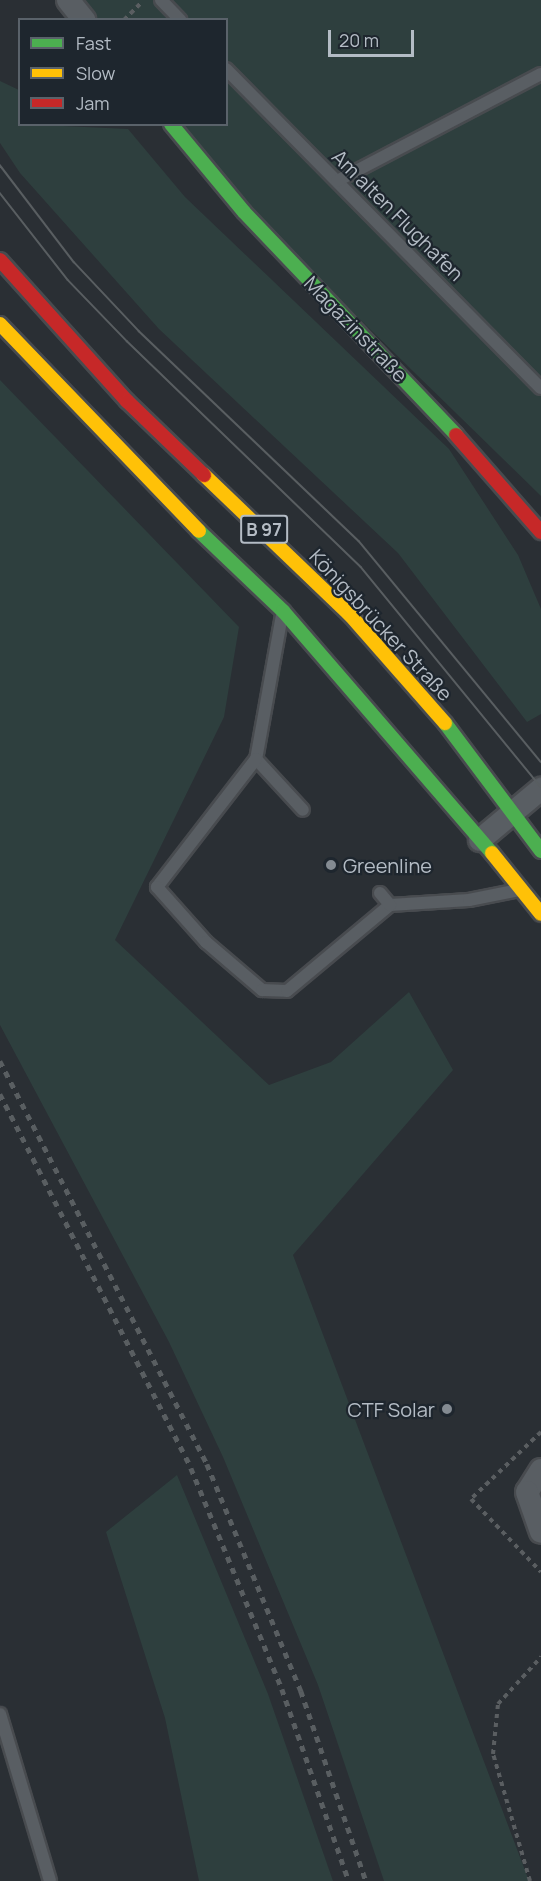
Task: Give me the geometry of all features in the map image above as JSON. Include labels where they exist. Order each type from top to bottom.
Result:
[{"type":"main road","name":"Magazinstraße","points":[[173,126],[244,212],[519,501],[541,532]]},
{"type":"main road","name":"Königsbrücker Straße","points":[[0,260],[127,401],[350,615],[443,720],[541,851]]},
{"type":"main road","name":"B 97","points":[[0,324],[156,489],[283,611],[432,777],[541,914]]},
{"type":"street","points":[[68,0],[82,18]]},
{"type":"street","points":[[480,840],[541,789]]},
{"type":"street","points":[[541,1470],[527,1492],[541,1532]]},
{"type":"lane","points":[[161,0],[178,18]]},
{"type":"lane","name":"Am alten Flughafen","points":[[228,71],[541,388]]},
{"type":"lane","points":[[337,181],[541,74]]},
{"type":"lane","points":[[283,611],[256,759],[157,887],[206,942],[262,990],[287,991],[390,905],[469,900],[520,890]]},
{"type":"lane","points":[[256,759],[303,810]]},
{"type":"lane","points":[[380,894],[390,905]]},
{"type":"lane","points":[[0,1714],[50,1881]]},
{"type":"path","points":[[126,18],[144,0]]},
{"type":"path","points":[[530,1881],[493,1754],[498,1704],[541,1657]]},
{"type":"shaded area","points":[[76,0],[541,0],[541,496],[296,257],[182,126],[228,126],[228,18],[92,18]]},
{"type":"shaded area","points":[[0,81],[18,90],[18,126],[128,129],[185,197],[449,449],[518,555],[541,609],[541,714],[527,722],[398,553],[159,329],[20,173],[0,143]]},
{"type":"shaded area","points":[[0,380],[239,627],[224,717],[115,940],[269,1085],[331,1062],[409,992],[453,1070],[293,1255],[529,1881],[384,1881],[318,1685],[223,1457],[169,1342],[0,1025]]},
{"type":"shaded area","points":[[177,1475],[268,1694],[333,1881],[199,1881],[165,1718],[106,1532]]},
{"type":"tram line","points":[[0,165],[74,262],[139,331],[359,541],[541,762]]},
{"type":"tram line","points":[[0,193],[68,280],[127,341],[361,567],[541,787]]},
{"type":"railway","points":[[0,1061],[207,1464],[301,1691],[366,1881]]},
{"type":"railway","points":[[0,1094],[191,1468],[282,1689],[349,1881]]},
{"type":"traffic: fast","points":[[173,126],[244,212],[456,435]]},
{"type":"traffic: fast","points":[[199,531],[283,611],[492,853]]},
{"type":"traffic: fast","points":[[445,723],[541,851]]},
{"type":"traffic: slow","points":[[0,324],[199,531]]},
{"type":"traffic: slow","points":[[204,475],[350,615],[445,723]]},
{"type":"traffic: slow","points":[[492,853],[541,914]]},
{"type":"traffic: jam","points":[[0,260],[127,401],[204,475]]},
{"type":"traffic: jam","points":[[456,435],[541,532]]},
{"type":"place","name":"Greenline","points":[[331,865]]},
{"type":"place","name":"CTF Solar","points":[[447,1409]]}]
